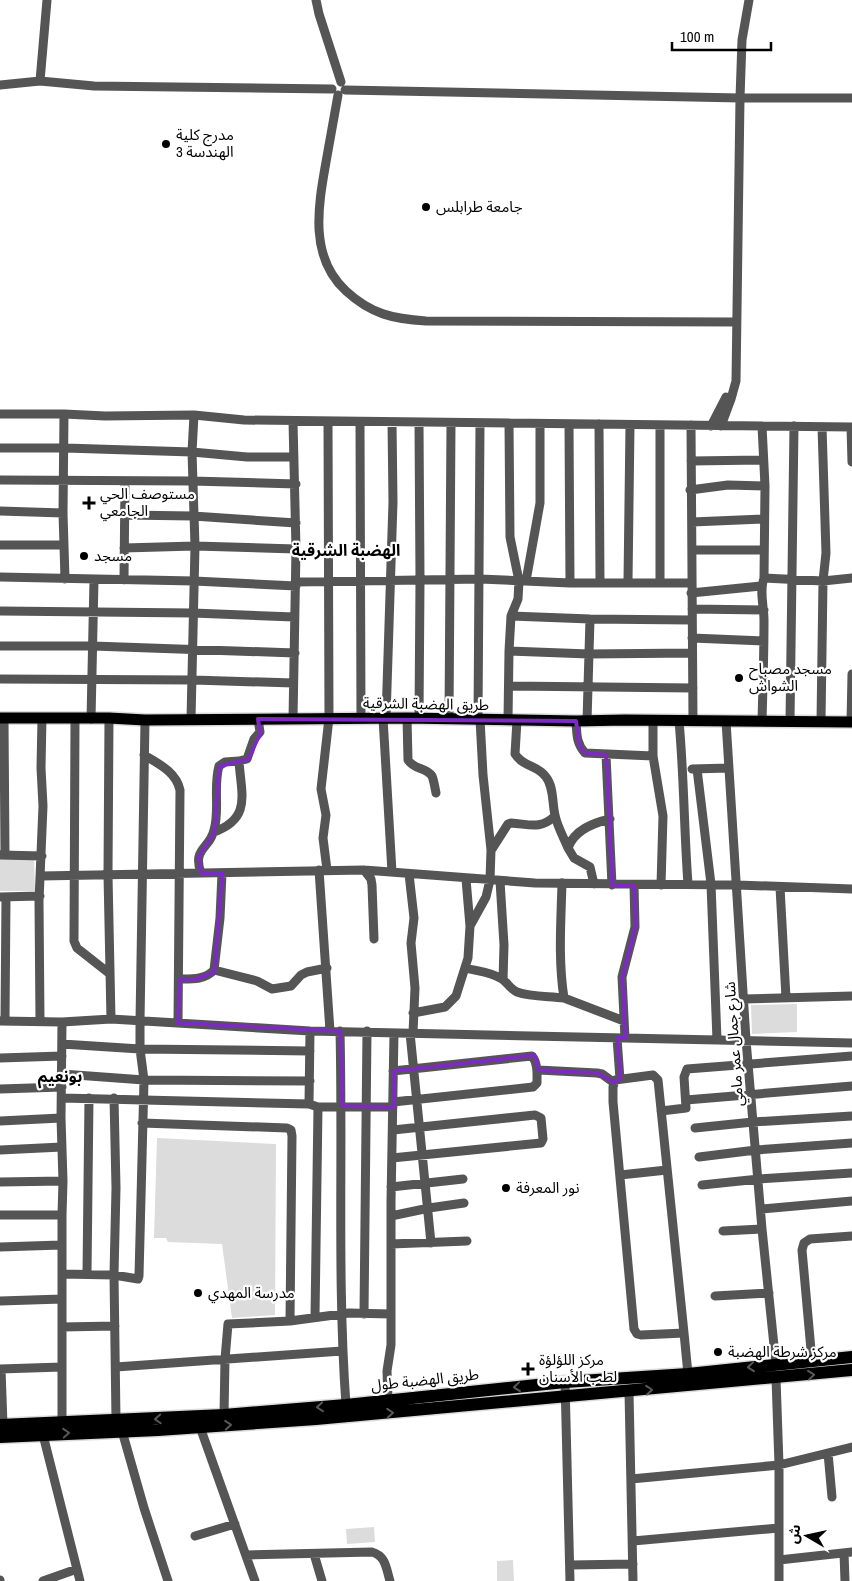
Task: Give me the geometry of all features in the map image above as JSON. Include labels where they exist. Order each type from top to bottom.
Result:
[{"type":"highway","name":"طريق الهضبة طول","points":[[1,1429],[119,1425],[565,1382],[688,1374],[852,1357]]},
{"type":"highway","name":"طريق الهضبة طول","points":[[42,1429],[62,1422],[200,1427],[326,1418],[629,1392],[852,1370]]},
{"type":"main road","name":"طريق الهضبة الشرقية","points":[[2,718],[145,720],[413,718],[852,722]]},
{"type":"street","points":[[40,81],[47,0]]},
{"type":"street","points":[[316,0],[339,89],[318,214],[320,242],[330,272],[343,289],[367,308],[391,317],[426,321],[737,322]]},
{"type":"street","points":[[716,426],[726,399],[736,361],[742,40],[749,0]]},
{"type":"street","points":[[0,85],[40,81],[94,86],[339,89],[740,98],[852,98]]},
{"type":"street","points":[[0,414],[194,415],[244,420],[294,421],[852,427],[852,462]]},
{"type":"street","points":[[64,414],[63,513],[65,579]]},
{"type":"street","points":[[191,719],[195,546],[192,481],[194,415]]},
{"type":"street","points":[[294,421],[296,484],[294,719]]},
{"type":"street","points":[[328,421],[330,501],[328,581],[329,718],[321,789],[326,815],[323,838],[323,870],[330,1030]]},
{"type":"street","points":[[360,422],[361,718]]},
{"type":"street","points":[[392,422],[393,502],[385,718],[392,872]]},
{"type":"street","points":[[419,422],[420,580],[413,718],[408,760],[412,766],[428,772],[432,777],[436,793]]},
{"type":"street","points":[[449,719],[451,423]]},
{"type":"street","points":[[470,926],[486,898],[490,880],[492,850],[483,776],[479,719],[480,423]]},
{"type":"street","points":[[509,423],[510,538],[523,581]]},
{"type":"street","points":[[540,424],[540,503],[523,581],[511,616],[509,686],[514,754],[521,762],[546,776],[551,790],[555,816],[568,848],[574,858],[590,867],[594,884]]},
{"type":"street","points":[[569,424],[570,583]]},
{"type":"street","points":[[599,424],[600,582]]},
{"type":"street","points":[[628,582],[630,425]]},
{"type":"street","points":[[660,425],[660,583]]},
{"type":"street","points":[[691,425],[692,721]]},
{"type":"street","points":[[762,426],[764,486],[762,721]]},
{"type":"street","points":[[790,721],[794,426]]},
{"type":"street","points":[[821,721],[823,581],[826,553],[822,427]]},
{"type":"street","points":[[0,448],[65,448],[294,457]]},
{"type":"street","points":[[691,461],[762,460]]},
{"type":"street","points":[[0,480],[64,479],[296,484]]},
{"type":"street","points":[[124,481],[124,580]]},
{"type":"street","points":[[690,490],[728,485],[764,486]]},
{"type":"street","points":[[0,511],[63,513]]},
{"type":"street","points":[[124,515],[193,516],[296,523]]},
{"type":"street","points":[[692,522],[763,519]]},
{"type":"street","points":[[0,545],[64,545]]},
{"type":"street","points":[[124,548],[195,546],[296,549]]},
{"type":"street","points":[[692,550],[764,550]]},
{"type":"street","points":[[0,577],[296,584],[328,581],[480,579],[570,583],[691,583]]},
{"type":"street","points":[[691,593],[793,579],[823,581],[852,578]]},
{"type":"street","points":[[91,718],[95,612],[94,580]]},
{"type":"street","points":[[692,610],[764,610]]},
{"type":"street","points":[[0,611],[193,613],[294,617]]},
{"type":"street","points":[[511,616],[691,620]]},
{"type":"street","points":[[590,619],[588,687],[581,721],[579,746],[585,753],[653,756]]},
{"type":"street","points":[[692,638],[764,641]]},
{"type":"street","points":[[0,646],[93,646],[295,653]]},
{"type":"street","points":[[509,651],[589,654],[692,652]]},
{"type":"street","points":[[852,674],[852,722]]},
{"type":"street","points":[[0,679],[193,680],[294,683]]},
{"type":"street","points":[[509,686],[693,688]]},
{"type":"street","points":[[2,718],[3,855],[42,856]]},
{"type":"street","points":[[40,1022],[40,896],[43,806],[42,718]]},
{"type":"street","points":[[109,718],[108,875],[111,1020]]},
{"type":"street","points":[[75,719],[75,945],[82,953],[110,974]]},
{"type":"street","points":[[214,832],[219,766],[225,762],[245,760],[249,757],[254,740],[259,734],[258,719]]},
{"type":"street","points":[[62,1274],[87,1274],[138,1279],[139,1276],[144,1080],[140,1049],[140,1022],[145,720]]},
{"type":"street","points":[[653,720],[653,756],[663,816],[661,885]]},
{"type":"street","points":[[679,721],[688,884]]},
{"type":"street","name":"شارع جمال عمر مامي","points":[[726,721],[746,1040],[776,1365]]},
{"type":"street","points":[[144,755],[165,769],[178,784],[180,802],[178,1024]]},
{"type":"street","points":[[606,755],[612,885]]},
{"type":"street","points":[[201,873],[198,857],[203,847],[214,832],[228,826],[237,818],[241,809],[242,799],[238,761]]},
{"type":"street","points":[[683,770],[729,768]]},
{"type":"street","points":[[697,769],[711,884],[718,1040]]},
{"type":"street","points":[[492,850],[511,822],[541,825],[547,824],[555,816]]},
{"type":"street","points":[[568,848],[570,842],[586,828],[592,824],[610,819]]},
{"type":"street","points":[[180,856],[198,857]]},
{"type":"street","points":[[364,870],[372,885],[374,939]]},
{"type":"street","points":[[41,876],[364,870],[500,881],[612,885],[737,884],[780,888],[852,890]]},
{"type":"street","points":[[179,979],[195,979],[208,976],[214,970],[220,918],[222,873]]},
{"type":"street","points":[[409,874],[414,918],[411,943],[414,988],[411,1033],[431,1242]]},
{"type":"street","points":[[413,1013],[445,1007],[456,996],[468,958],[470,926],[466,879]]},
{"type":"street","points":[[500,881],[504,945],[503,980]]},
{"type":"street","points":[[562,883],[560,933],[561,981],[564,998]]},
{"type":"street","points":[[634,885],[635,927],[622,977],[624,1021],[616,1081],[620,1174],[634,1330],[637,1334],[641,1335],[684,1333]]},
{"type":"street","points":[[780,888],[786,998]]},
{"type":"street","points":[[40,896],[3,897],[3,1021],[62,1022],[111,1020],[310,1031],[852,1044]]},
{"type":"street","points":[[214,970],[257,981],[272,989],[291,986],[301,975],[307,972],[327,968]]},
{"type":"street","points":[[465,968],[492,974],[503,980],[511,989],[518,992],[564,998],[624,1021]]},
{"type":"street","points":[[744,999],[852,996]]},
{"type":"street","points":[[62,1022],[61,1118],[64,1181],[61,1246],[62,1422]]},
{"type":"street","points":[[310,1031],[310,1081],[313,1106],[315,1317]]},
{"type":"street","points":[[340,1031],[342,1106],[340,1315],[346,1404]]},
{"type":"street","points":[[364,1314],[367,1032]]},
{"type":"street","points":[[388,1400],[387,1371],[391,1345],[391,1187],[394,1033]]},
{"type":"street","points":[[62,1044],[140,1049],[310,1051]]},
{"type":"street","points":[[0,1058],[62,1056]]},
{"type":"street","points":[[62,1098],[114,1098],[142,1101],[366,1107],[533,1086],[537,1084],[538,1070],[532,1056],[394,1071]]},
{"type":"street","points":[[661,1111],[686,1108],[684,1077],[687,1069],[852,1056]]},
{"type":"street","points":[[538,1070],[597,1073],[616,1081],[653,1075],[658,1080],[688,1374]]},
{"type":"street","points":[[62,1074],[144,1080],[310,1081]]},
{"type":"street","points":[[686,1100],[852,1086]]},
{"type":"street","points":[[0,1089],[62,1087]]},
{"type":"street","points":[[87,1274],[90,1098]]},
{"type":"street","points":[[114,1098],[116,1188],[114,1276],[119,1425],[168,1581]]},
{"type":"street","points":[[392,1158],[541,1143],[543,1138],[541,1118],[535,1115],[393,1130]]},
{"type":"street","points":[[695,1128],[753,1122],[852,1116]]},
{"type":"street","points":[[0,1121],[61,1118]]},
{"type":"street","points":[[142,1123],[214,1124],[287,1128],[291,1130],[290,1321]]},
{"type":"street","points":[[699,1157],[756,1150],[852,1143]]},
{"type":"street","points":[[0,1150],[62,1146]]},
{"type":"street","points":[[620,1174],[667,1170]]},
{"type":"street","points":[[702,1186],[759,1179],[852,1172]]},
{"type":"street","points":[[391,1187],[463,1179]]},
{"type":"street","points":[[0,1182],[64,1181]]},
{"type":"street","points":[[761,1209],[852,1201]]},
{"type":"street","points":[[391,1216],[464,1203]]},
{"type":"street","points":[[0,1215],[62,1215]]},
{"type":"street","points":[[722,1231],[762,1229]]},
{"type":"street","points":[[812,1361],[802,1250],[804,1243],[810,1239],[852,1236]]},
{"type":"street","points":[[391,1244],[467,1241]]},
{"type":"street","points":[[0,1247],[61,1246]]},
{"type":"street","points":[[715,1296],[769,1294]]},
{"type":"street","points":[[0,1301],[62,1299]]},
{"type":"street","points":[[224,1415],[228,1324],[290,1321],[340,1315],[391,1314]]},
{"type":"street","points":[[62,1328],[115,1326]]},
{"type":"street","points":[[116,1367],[342,1351]]},
{"type":"street","points":[[1,1429],[0,1369],[62,1367]]},
{"type":"street","points":[[776,1378],[779,1465],[779,1581]]},
{"type":"street","points":[[565,1382],[570,1581]]},
{"type":"street","points":[[629,1392],[633,1581]]},
{"type":"street","points":[[200,1427],[255,1581]]},
{"type":"street","points":[[42,1429],[80,1581]]},
{"type":"street","points":[[631,1480],[779,1465],[852,1447]]},
{"type":"street","points":[[828,1453],[832,1497]]},
{"type":"street","points":[[195,1536],[235,1524]]},
{"type":"street","points":[[633,1541],[779,1528]]},
{"type":"street","points":[[246,1555],[372,1552],[378,1554],[383,1559],[390,1581]]},
{"type":"street","points":[[779,1560],[848,1553],[845,1581]]},
{"type":"street","points":[[314,1554],[322,1581]]},
{"type":"street","points":[[570,1565],[633,1564]]},
{"type":"street","points":[[42,1581],[77,1570]]},
{"type":"highlighted area","points":[[258,719],[576,721],[579,746],[585,753],[606,755],[612,885],[634,885],[635,927],[622,977],[625,1038],[617,1038],[620,1079],[613,1082],[597,1073],[538,1070],[534,1055],[393,1071],[393,1107],[342,1106],[340,1031],[178,1023],[179,979],[195,979],[214,972],[222,873],[201,873],[198,857],[214,832],[219,766],[248,759],[260,734]]},
{"type":"shaded area","points":[[0,858],[34,858],[35,891],[0,891]]},
{"type":"shaded area","points":[[797,1004],[797,1032],[752,1034],[751,1005]]},
{"type":"shaded area","points":[[157,1138],[276,1144],[275,1315],[232,1318],[222,1244],[168,1242],[166,1238],[154,1238]]},
{"type":"shaded area","points":[[374,1527],[375,1542],[347,1544],[346,1529]]},
{"type":"shaded area","points":[[513,1560],[514,1581],[497,1581],[497,1561]]},
{"type":"place","name":"مدرج كلية الهندسة 3","points":[[166,144]]},
{"type":"place","name":"جامعة طرابلس","points":[[426,207]]},
{"type":"place","name":"مستوصف الحي الجامعي","points":[[89,503]]},
{"type":"place","name":"مسجد","points":[[84,556]]},
{"type":"place","name":"مسجد مصباح الشواش","points":[[739,678]]},
{"type":"place","name":"نور المعرفة","points":[[506,1188]]},
{"type":"place","name":"مدرسة المهدي","points":[[198,1293]]},
{"type":"place","name":"مركز شرطة الهضبة","points":[[718,1352]]},
{"type":"place","name":"مركز اللؤلؤة لطب الأسنان","points":[[528,1369]]},
{"type":"district","name":"الهضبة الشرقية","points":[[346,550]]},
{"type":"district","name":"بونعيم","points":[[60,1076]]}]
